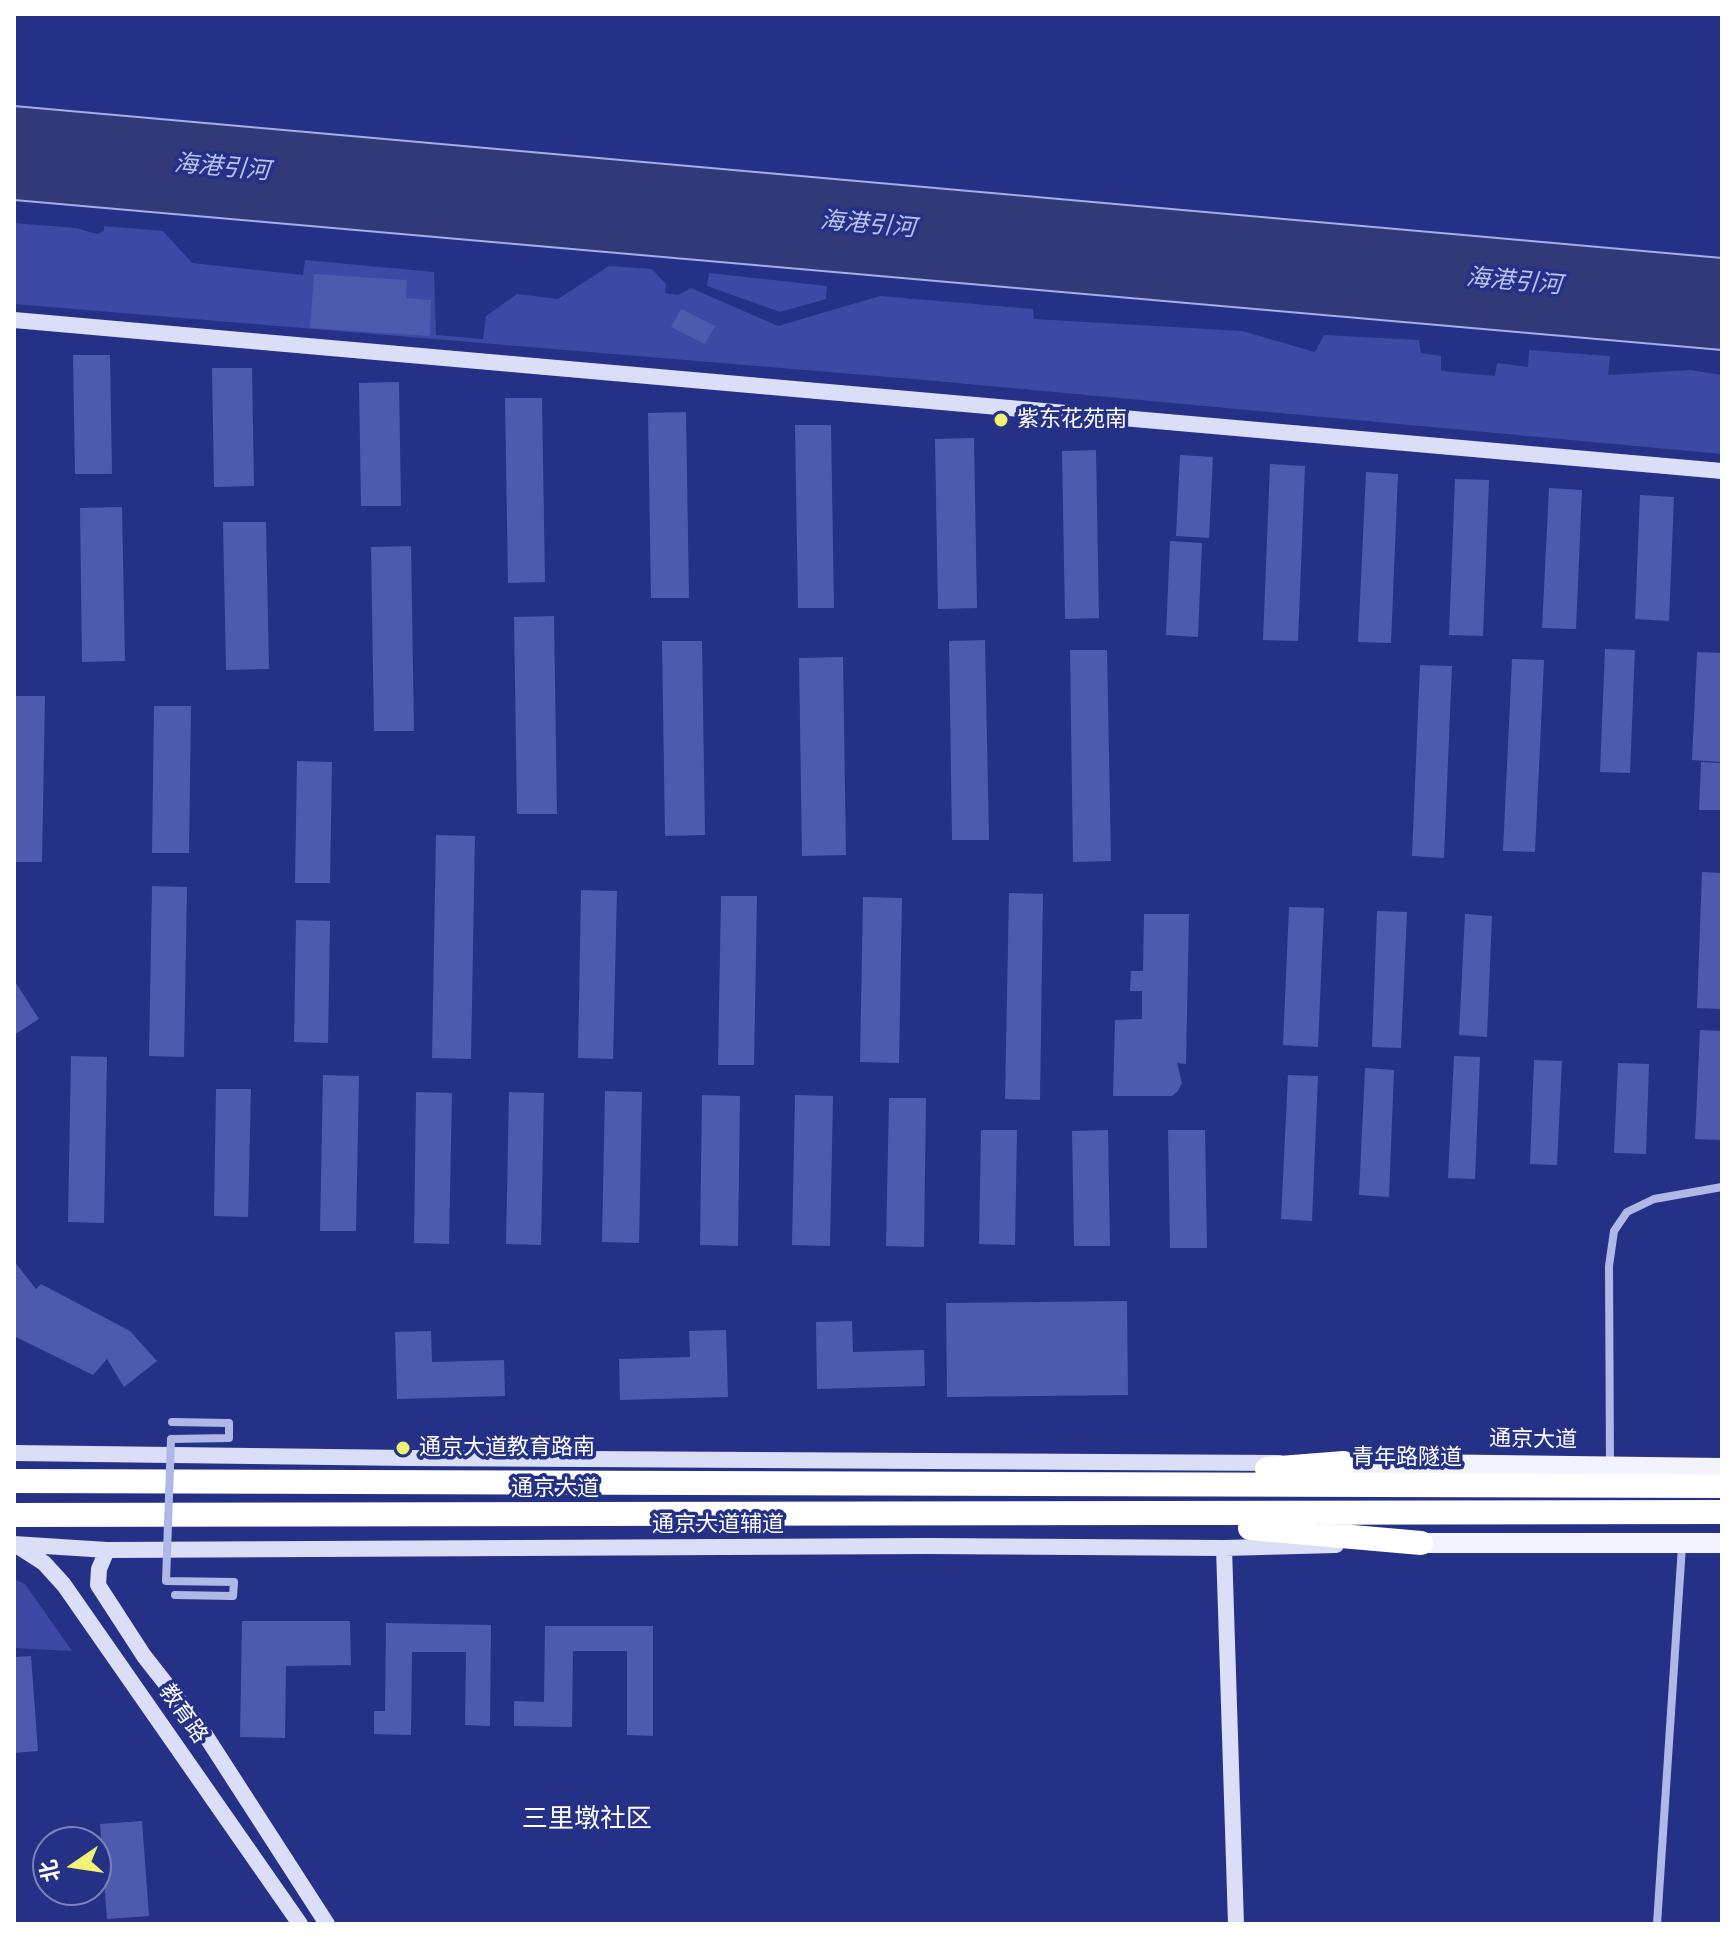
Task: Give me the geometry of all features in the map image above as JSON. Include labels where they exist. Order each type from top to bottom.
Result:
[{"type":"highway","points":[[1092,1482],[1344,1463]]},
{"type":"highway","name":"通京大道","points":[[14,1481],[1092,1482]]},
{"type":"highway","name":"青年路隧道","points":[[1092,1482],[1722,1486]]},
{"type":"highway","points":[[1097,1514],[1722,1512]]},
{"type":"highway","points":[[1097,1514],[1421,1543]]},
{"type":"highway","name":"通京大道","points":[[14,1515],[1097,1514]]},
{"type":"main road","name":"通京大道","points":[[1344,1463],[1722,1468]]},
{"type":"main road","points":[[1421,1543],[1722,1543]]},
{"type":"street","points":[[14,320],[1722,471]]},
{"type":"street","points":[[1610,1466],[1609,1266],[1614,1231],[1627,1212],[1654,1199],[1722,1187]]},
{"type":"street","points":[[172,1422],[229,1423],[229,1438],[171,1439],[166,1581],[234,1582],[233,1596],[175,1595]]},
{"type":"street","points":[[14,1453],[1344,1463]]},
{"type":"street","name":"通京大道辅道","points":[[14,1544],[107,1550],[929,1546],[1224,1548],[1421,1543]]},
{"type":"street","points":[[1657,1924],[1683,1543]]},
{"type":"street","name":"教育路","points":[[14,1544],[44,1563],[64,1585],[300,1924]]},
{"type":"street","points":[[1224,1548],[1236,1924]]},
{"type":"street","name":"教育路","points":[[107,1550],[99,1569],[98,1585],[144,1656],[202,1730],[327,1924]]},
{"type":"shaded area","points":[[14,223],[76,228],[97,234],[104,231],[104,226],[163,231],[192,263],[303,275],[305,260],[434,272],[436,335],[483,339],[486,316],[517,294],[558,299],[609,266],[652,269],[666,284],[665,293],[678,295],[691,288],[778,326],[880,296],[1033,309],[1034,319],[1242,331],[1315,352],[1324,335],[1419,340],[1421,353],[1441,356],[1441,371],[1495,376],[1497,363],[1528,367],[1529,350],[1610,356],[1608,375],[1691,370],[1722,375],[1722,454],[925,380],[14,304]]},
{"type":"shaded area","points":[[709,273],[827,286],[826,299],[780,312],[707,286]]},
{"type":"shaded area","points":[[14,1579],[25,1584],[72,1651],[14,1648]]},
{"type":"water","name":"海港引河","points":[[14,106],[1722,258],[1722,350],[14,200]]},
{"type":"building","points":[[314,274],[407,280],[406,298],[431,300],[430,336],[310,328]]},
{"type":"building","points":[[681,309],[715,326],[705,344],[671,327]]},
{"type":"building","points":[[73,355],[110,355],[112,474],[75,474]]},
{"type":"building","points":[[212,368],[252,368],[254,486],[214,487]]},
{"type":"building","points":[[399,382],[401,506],[361,506],[359,383]]},
{"type":"building","points":[[505,398],[542,398],[545,582],[508,583]]},
{"type":"building","points":[[686,412],[689,598],[651,598],[648,413]]},
{"type":"building","points":[[795,425],[831,425],[834,608],[798,608]]},
{"type":"building","points":[[974,438],[977,608],[938,609],[935,439]]},
{"type":"building","points":[[1096,450],[1099,618],[1065,619],[1062,451]]},
{"type":"building","points":[[1180,455],[1213,457],[1209,538],[1176,536]]},
{"type":"building","points":[[1270,464],[1305,466],[1298,641],[1263,640]]},
{"type":"building","points":[[1366,472],[1398,474],[1391,643],[1358,642]]},
{"type":"building","points":[[1455,479],[1489,480],[1483,636],[1449,635]]},
{"type":"building","points":[[1549,488],[1582,490],[1576,629],[1542,628]]},
{"type":"building","points":[[1640,495],[1674,497],[1669,621],[1635,619]]},
{"type":"building","points":[[122,507],[125,661],[82,662],[80,508]]},
{"type":"building","points":[[223,522],[266,522],[269,669],[226,670]]},
{"type":"building","points":[[1170,541],[1202,543],[1198,637],[1166,635]]},
{"type":"building","points":[[411,546],[414,731],[374,731],[371,547]]},
{"type":"building","points":[[554,616],[557,814],[517,814],[514,617]]},
{"type":"building","points":[[985,640],[989,840],[952,840],[949,641]]},
{"type":"building","points":[[662,641],[702,641],[705,835],[665,836]]},
{"type":"building","points":[[1605,649],[1635,650],[1630,773],[1600,772]]},
{"type":"building","points":[[1070,650],[1107,650],[1111,861],[1073,862]]},
{"type":"building","points":[[1697,652],[1722,653],[1722,762],[1692,760]]},
{"type":"building","points":[[843,657],[846,855],[802,856],[799,658]]},
{"type":"building","points":[[1512,659],[1544,660],[1535,852],[1503,851]]},
{"type":"building","points":[[1420,665],[1452,666],[1444,858],[1412,856]]},
{"type":"building","points":[[14,696],[45,696],[42,862],[14,862]]},
{"type":"building","points":[[154,706],[191,706],[189,853],[152,853]]},
{"type":"building","points":[[297,761],[332,762],[330,883],[295,883]]},
{"type":"building","points":[[1701,762],[1722,763],[1722,810],[1699,810]]},
{"type":"building","points":[[436,835],[475,836],[471,1059],[432,1058]]},
{"type":"building","points":[[1702,872],[1722,873],[1722,1009],[1697,1008]]},
{"type":"building","points":[[152,886],[187,887],[184,1057],[149,1056]]},
{"type":"building","points":[[581,890],[617,891],[613,1059],[578,1058]]},
{"type":"building","points":[[1009,893],[1043,894],[1040,1100],[1005,1099]]},
{"type":"building","points":[[721,896],[757,896],[754,1065],[718,1065]]},
{"type":"building","points":[[863,897],[902,898],[899,1063],[860,1062]]},
{"type":"building","points":[[1289,907],[1324,908],[1318,1047],[1283,1045]]},
{"type":"building","points":[[1377,911],[1407,912],[1401,1048],[1372,1047]]},
{"type":"building","points":[[1144,914],[1189,914],[1186,1064],[1177,1063],[1182,1083],[1172,1096],[1113,1096],[1115,1020],[1142,1019],[1142,991],[1130,991],[1131,971],[1143,971]]},
{"type":"building","points":[[1465,914],[1492,916],[1487,1037],[1459,1035]]},
{"type":"building","points":[[296,920],[330,921],[328,1043],[294,1042]]},
{"type":"building","points":[[14,980],[39,1019],[14,1035]]},
{"type":"building","points":[[1700,1030],[1722,1031],[1722,1140],[1695,1139]]},
{"type":"building","points":[[71,1056],[107,1057],[104,1223],[68,1222]]},
{"type":"building","points":[[1454,1056],[1480,1057],[1475,1179],[1448,1178]]},
{"type":"building","points":[[1534,1060],[1562,1061],[1557,1165],[1530,1164]]},
{"type":"building","points":[[1618,1063],[1649,1064],[1646,1154],[1614,1153]]},
{"type":"building","points":[[1365,1068],[1394,1070],[1389,1197],[1359,1195]]},
{"type":"building","points":[[323,1075],[359,1076],[356,1231],[320,1231]]},
{"type":"building","points":[[1288,1075],[1318,1076],[1312,1221],[1281,1219]]},
{"type":"building","points":[[216,1089],[251,1089],[248,1217],[214,1216]]},
{"type":"building","points":[[605,1091],[642,1092],[639,1243],[602,1242]]},
{"type":"building","points":[[416,1092],[452,1093],[449,1244],[414,1243]]},
{"type":"building","points":[[509,1092],[544,1093],[541,1245],[506,1244]]},
{"type":"building","points":[[702,1095],[740,1096],[738,1246],[700,1245]]},
{"type":"building","points":[[795,1095],[833,1096],[830,1246],[792,1245]]},
{"type":"building","points":[[889,1098],[926,1098],[924,1247],[886,1246]]},
{"type":"building","points":[[981,1130],[1017,1130],[1015,1245],[979,1244]]},
{"type":"building","points":[[1108,1130],[1110,1246],[1074,1246],[1072,1131]]},
{"type":"building","points":[[1168,1130],[1205,1130],[1207,1248],[1170,1248]]},
{"type":"building","points":[[14,1261],[36,1289],[41,1284],[130,1331],[157,1361],[124,1387],[107,1359],[93,1375],[14,1336]]},
{"type":"building","points":[[1127,1301],[1128,1395],[947,1397],[946,1303]]},
{"type":"building","points":[[852,1321],[853,1352],[924,1350],[925,1386],[817,1389],[816,1322]]},
{"type":"building","points":[[726,1330],[728,1397],[620,1400],[619,1359],[690,1357],[689,1331]]},
{"type":"building","points":[[431,1331],[432,1362],[504,1360],[505,1396],[397,1399],[395,1332]]},
{"type":"building","points":[[242,1621],[350,1621],[351,1665],[286,1666],[285,1738],[240,1737]]},
{"type":"building","points":[[386,1623],[491,1625],[490,1726],[465,1725],[466,1652],[412,1652],[411,1735],[374,1734],[374,1711],[385,1711]]},
{"type":"building","points":[[545,1626],[653,1626],[653,1736],[627,1735],[627,1651],[573,1651],[572,1727],[514,1726],[514,1701],[544,1702]]},
{"type":"building","points":[[31,1656],[38,1751],[14,1753],[14,1657]]},
{"type":"building","points":[[142,1821],[149,1916],[107,1919],[106,1906],[112,1906],[112,1826],[100,1824]]},
{"type":"place","name":"紫东花苑南","points":[[1001,420]]},
{"type":"place","name":"通京大道教育路南","points":[[403,1448]]},
{"type":"district","name":"三里墩社区","points":[[587,1820]]}]
